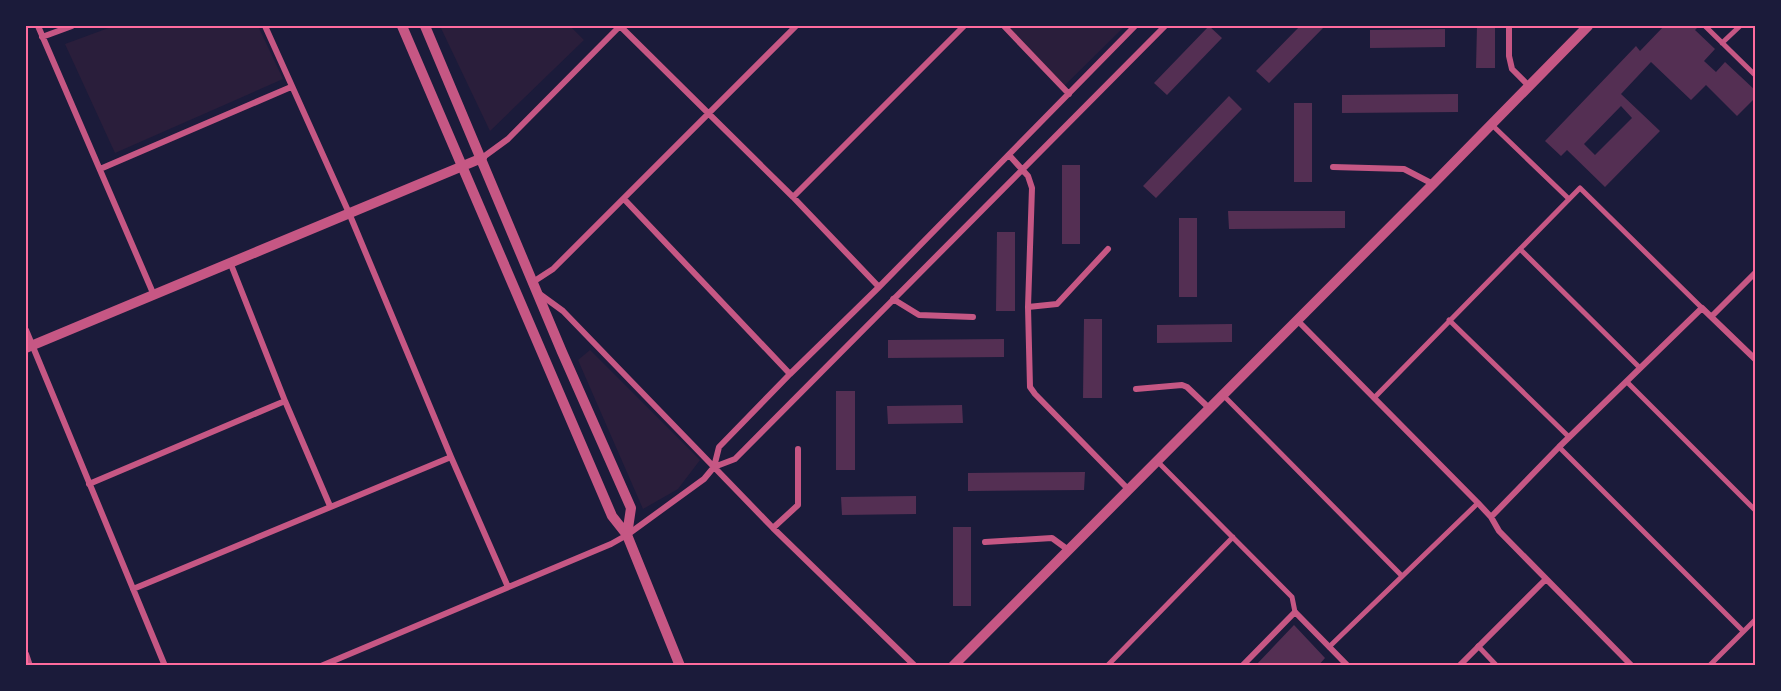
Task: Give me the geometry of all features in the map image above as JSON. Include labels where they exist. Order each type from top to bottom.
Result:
[{"type":"street","points":[[38,26],[153,293]]},
{"type":"street","points":[[42,37],[72,26]]},
{"type":"street","points":[[265,26],[349,213],[508,587]]},
{"type":"street","points":[[402,26],[612,516],[627,535],[680,666]]},
{"type":"street","points":[[425,26],[631,508],[627,535]]},
{"type":"street","points":[[29,346],[482,158],[508,139],[620,26],[793,197],[879,287]]},
{"type":"street","points":[[535,287],[796,26]]},
{"type":"street","points":[[793,197],[964,26]]},
{"type":"street","points":[[1004,26],[1069,94]]},
{"type":"street","points":[[714,467],[719,447],[1135,26]]},
{"type":"street","points":[[321,666],[337,662],[611,544],[695,486],[714,467],[735,459],[1165,26]]},
{"type":"street","points":[[1509,26],[1509,56],[1512,69],[1529,86]]},
{"type":"street","points":[[953,666],[1588,26]]},
{"type":"street","points":[[1705,26],[1755,76]]},
{"type":"street","points":[[1722,43],[1740,26]]},
{"type":"street","points":[[100,169],[291,87]]},
{"type":"street","points":[[1491,124],[1569,199]]},
{"type":"street","points":[[1010,155],[1031,182],[1032,188],[1028,307],[1030,387],[1128,489]]},
{"type":"street","points":[[1334,167],[1404,169],[1433,184]]},
{"type":"street","points":[[1374,398],[1580,188],[1755,360]]},
{"type":"street","points":[[624,199],[790,374]]},
{"type":"street","points":[[1028,307],[1057,304],[1108,249]]},
{"type":"street","points":[[1520,249],[1641,368]]},
{"type":"street","points":[[230,262],[330,506]]},
{"type":"street","points":[[1711,317],[1755,272]]},
{"type":"street","points":[[535,287],[563,311],[773,528],[915,666]]},
{"type":"street","points":[[893,299],[919,315],[973,317]]},
{"type":"street","points":[[1491,517],[1569,437],[1702,308]]},
{"type":"street","points":[[1297,320],[1478,503],[1491,517],[1499,531],[1632,666]]},
{"type":"street","points":[[1449,320],[1569,437]]},
{"type":"street","points":[[26,330],[29,346],[165,666]]},
{"type":"street","points":[[1627,382],[1755,511]]},
{"type":"street","points":[[1136,389],[1182,385],[1209,408]]},
{"type":"street","points":[[1223,395],[1402,576]]},
{"type":"street","points":[[89,484],[285,400]]},
{"type":"street","points":[[1559,447],[1743,631]]},
{"type":"street","points":[[773,528],[798,505],[798,449]]},
{"type":"street","points":[[133,589],[451,457]]},
{"type":"street","points":[[1157,461],[1292,597],[1295,612],[1348,666]]},
{"type":"street","points":[[1329,647],[1478,503]]},
{"type":"street","points":[[1107,666],[1233,537]]},
{"type":"street","points":[[985,542],[1052,538],[1067,549]]},
{"type":"street","points":[[1459,666],[1546,579]]},
{"type":"street","points":[[1242,666],[1295,612]]},
{"type":"street","points":[[1709,666],[1755,619]]},
{"type":"street","points":[[1478,646],[1497,666]]},
{"type":"street","points":[[26,654],[30,666]]},
{"type":"shaded area","points":[[114,26],[258,26],[283,79],[115,153],[65,44]]},
{"type":"shaded area","points":[[440,26],[570,26],[584,40],[490,131]]},
{"type":"shaded area","points":[[1003,26],[1125,26],[1063,87]]},
{"type":"shaded area","points":[[590,350],[700,460],[678,489],[643,509],[578,360]]},
{"type":"building","points":[[1209,26],[1222,38],[1167,95],[1154,83]]},
{"type":"building","points":[[1300,26],[1325,26],[1269,83],[1256,71]]},
{"type":"building","points":[[1477,26],[1495,26],[1495,68],[1476,68]]},
{"type":"building","points":[[1664,26],[1683,28],[1699,26],[1695,30],[1715,49],[1704,61],[1716,72],[1725,62],[1756,91],[1756,97],[1737,116],[1706,85],[1691,100],[1651,62],[1621,94],[1660,131],[1605,187],[1567,150],[1561,156],[1545,141],[1636,46],[1640,51]],"holes":[[[1621,106],[1632,118],[1595,155],[1584,144]]]},
{"type":"building","points":[[1445,29],[1445,47],[1370,48],[1370,30]]},
{"type":"building","points":[[1458,94],[1458,112],[1342,113],[1342,95]]},
{"type":"building","points":[[1229,96],[1242,109],[1156,198],[1143,186]]},
{"type":"building","points":[[1294,103],[1312,103],[1312,182],[1294,182]]},
{"type":"building","points":[[1062,165],[1080,165],[1080,244],[1062,244]]},
{"type":"building","points":[[1228,211],[1345,211],[1345,228],[1229,229]]},
{"type":"building","points":[[1179,218],[1197,218],[1197,297],[1179,297]]},
{"type":"building","points":[[997,232],[1015,232],[1015,311],[996,311]]},
{"type":"building","points":[[1084,319],[1102,319],[1102,398],[1083,398]]},
{"type":"building","points":[[1232,324],[1232,342],[1157,343],[1157,325]]},
{"type":"building","points":[[1004,339],[1004,357],[888,358],[888,340]]},
{"type":"building","points":[[836,391],[855,391],[855,470],[836,470]]},
{"type":"building","points":[[962,405],[963,423],[888,424],[887,406]]},
{"type":"building","points":[[1085,472],[1084,490],[968,491],[968,473]]},
{"type":"building","points":[[916,496],[916,514],[842,515],[841,497]]},
{"type":"building","points":[[953,527],[971,527],[971,606],[953,606]]},
{"type":"building","points":[[1294,625],[1325,658],[1318,666],[1255,666]]}]
